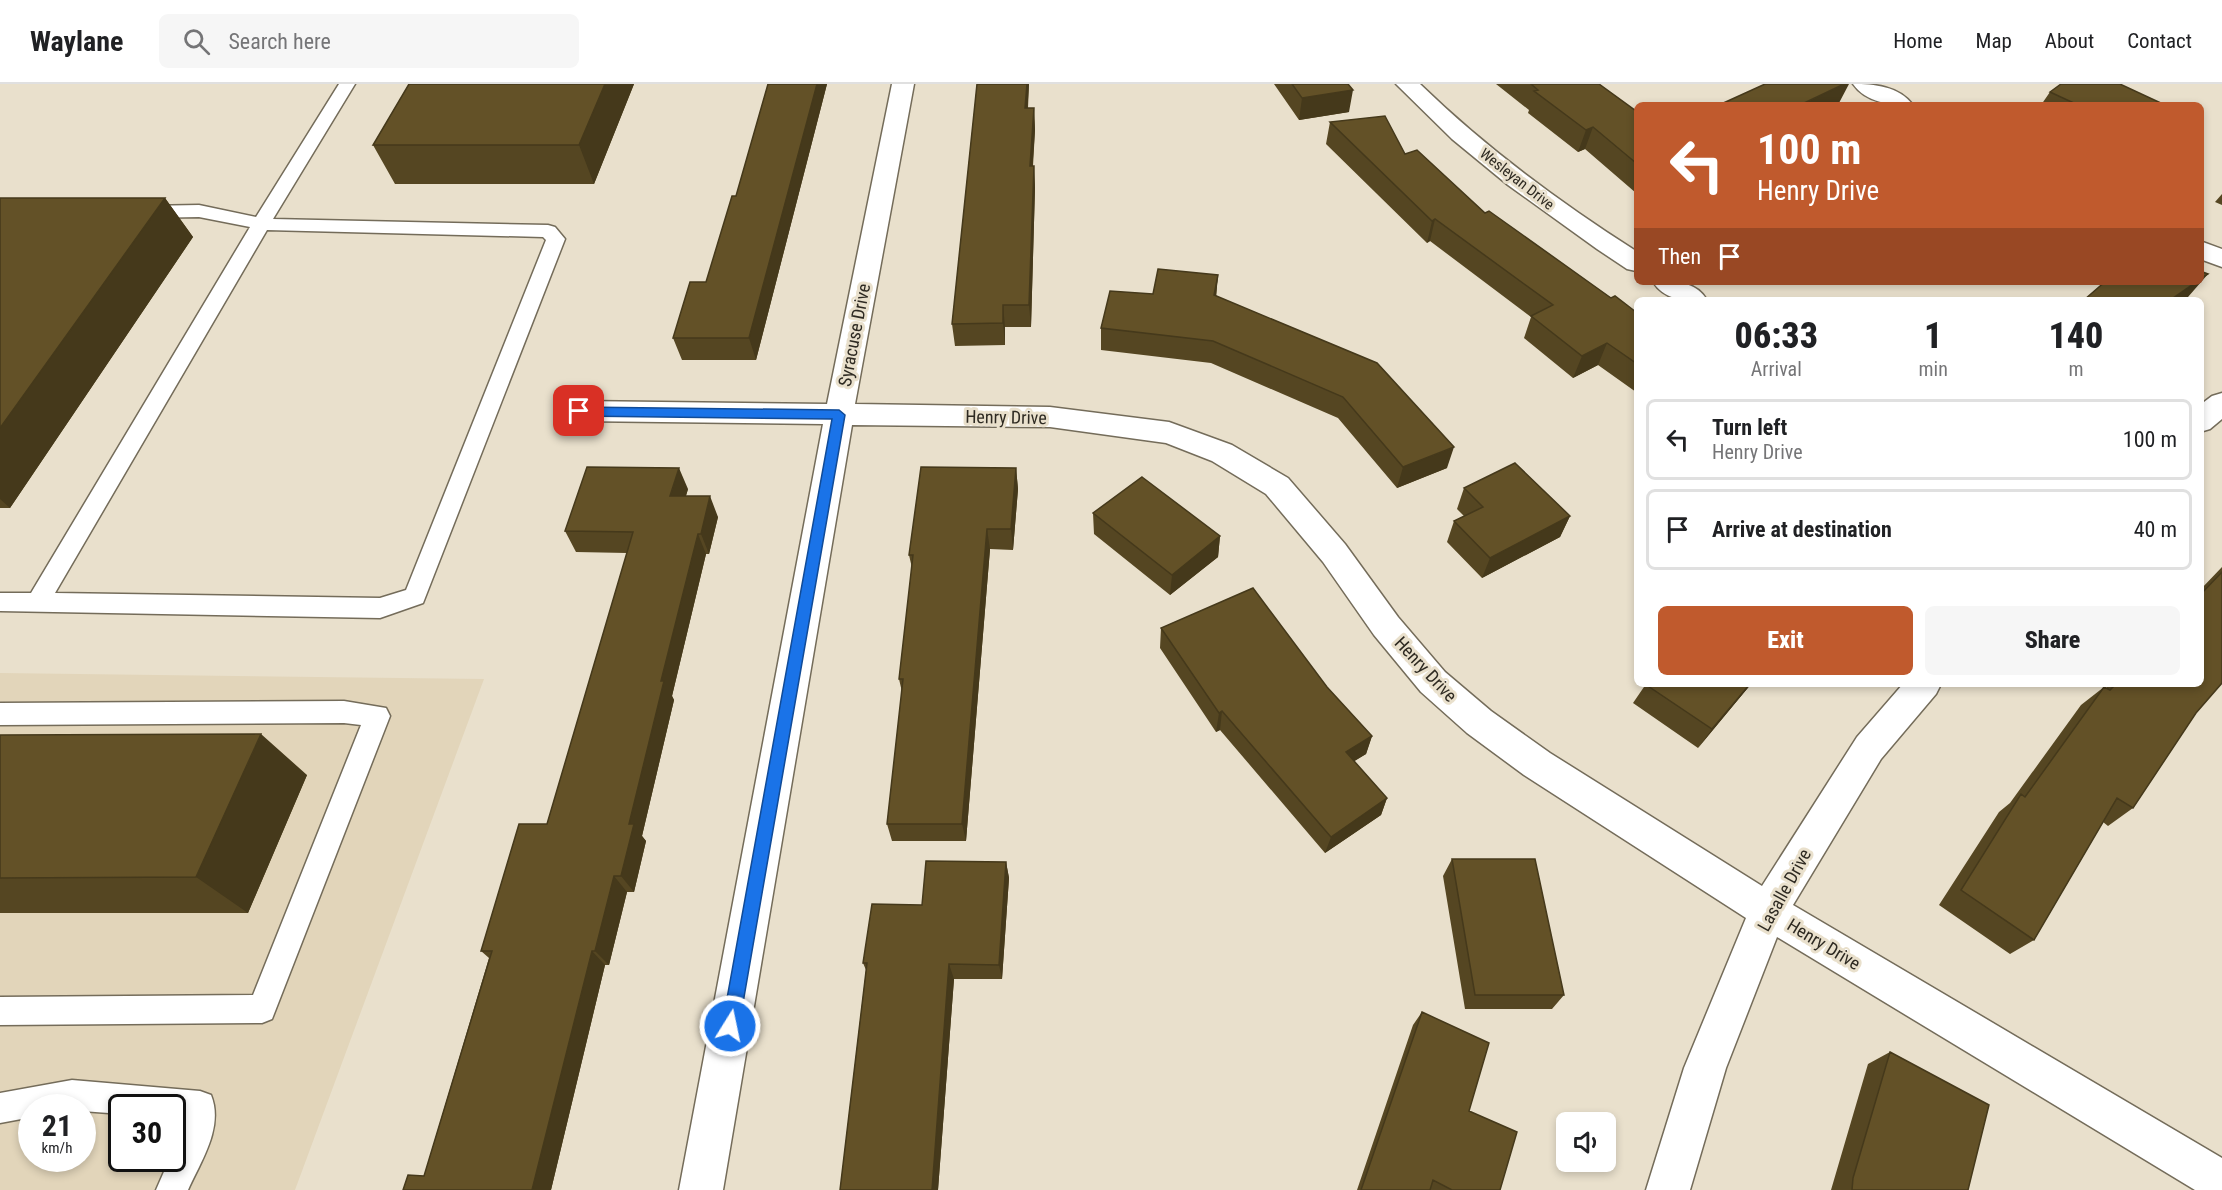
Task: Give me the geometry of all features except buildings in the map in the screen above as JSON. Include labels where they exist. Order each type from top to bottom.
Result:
[{"type":"street","name":"Syracuse Drive","points":[[701,1190],[839,415],[903,84]]},
{"type":"street","name":"Wesleyan Drive","points":[[1407,84],[1435,113],[1535,195],[1634,262]]},
{"type":"street","points":[[1864,84],[1896,102]]},
{"type":"street","points":[[2204,251],[2222,259]]},
{"type":"street","points":[[1671,285],[1689,297]]},
{"type":"street","points":[[2204,419],[2222,403]]},
{"type":"street","name":"Henry Drive","points":[[579,411],[1050,417],[1169,433],[1222,453],[1277,486],[1334,553],[1386,626],[1433,682],[1479,722],[1537,764],[1768,911],[2222,1182]]},
{"type":"street","name":"Lasalle Drive","points":[[1668,1190],[1705,1068],[1768,911],[1869,748],[1921,687]]},
{"type":"lane","points":[[38,602],[261,224],[347,84]]},
{"type":"lane","points":[[0,602],[380,608],[416,596],[556,239],[548,231],[537,230],[261,224],[199,211],[129,212]]},
{"type":"lane","points":[[0,714],[344,712],[377,716],[262,1009],[0,1011]]},
{"type":"lane","points":[[0,1108],[72,1095],[200,1106],[200,1126],[172,1190]]},
{"type":"shaded area","points":[[0,673],[484,679],[295,1190],[0,1190]]},
{"type":"route","points":[[579,411],[839,415],[730,1026]]}]
